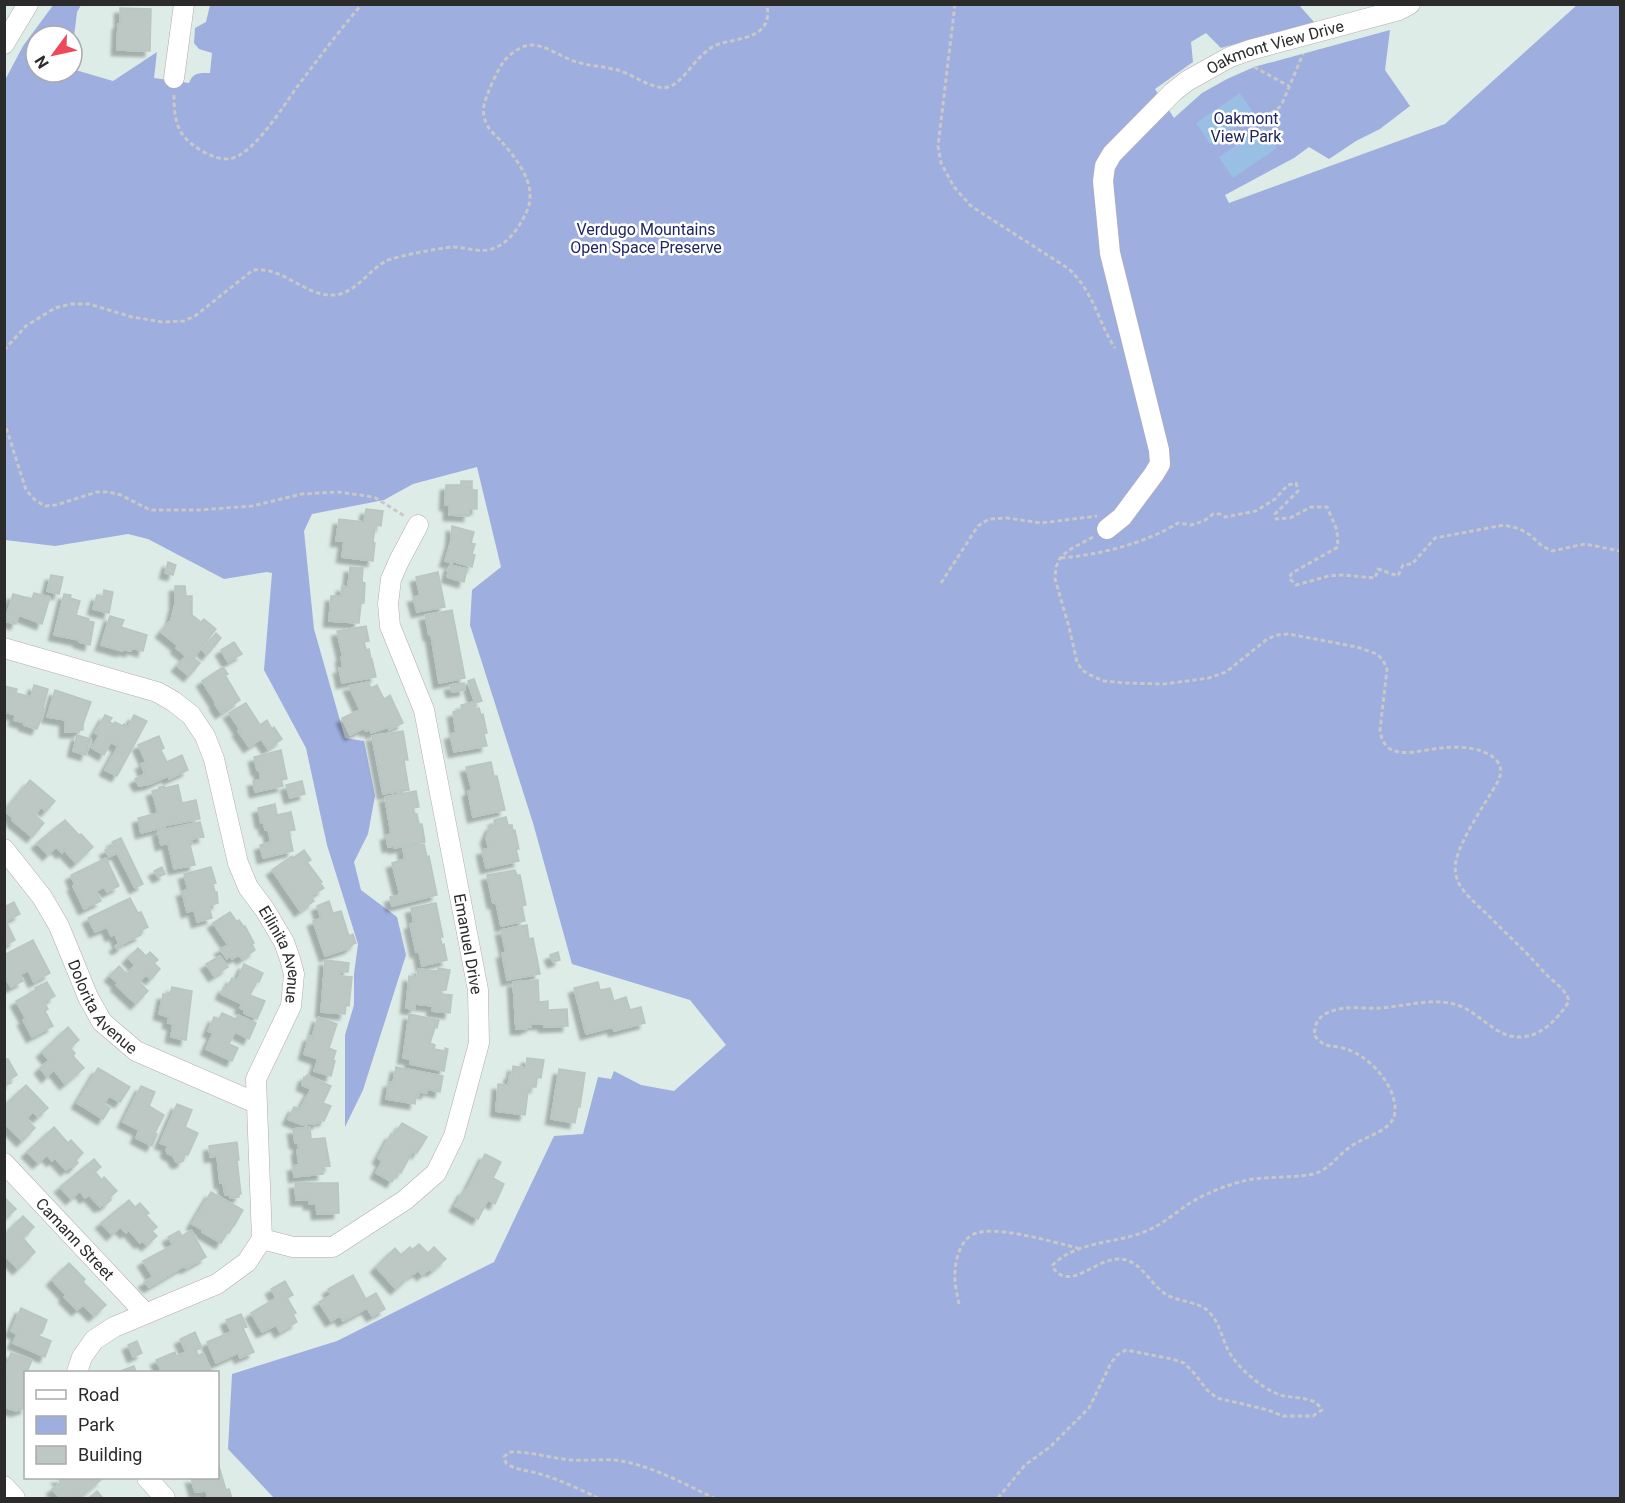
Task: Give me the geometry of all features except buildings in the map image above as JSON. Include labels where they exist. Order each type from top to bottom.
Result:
[{"type":"street","points":[[4,44],[28,4]]},
{"type":"street","points":[[174,78],[184,4]]},
{"type":"street","name":"Oakmont View Drive","points":[[1104,522],[1122,517],[1160,464],[1159,450],[1110,253],[1103,181],[1105,166],[1112,154],[1173,92],[1187,81],[1230,57],[1400,10],[1410,4]]},
{"type":"street","name":"Emanuel Drive","points":[[262,1239],[293,1247],[333,1247],[405,1200],[436,1173],[454,1136],[478,1043],[478,990],[424,710],[390,626],[388,604],[391,579],[418,525]]},
{"type":"street","name":"Eilinita Avenue","points":[[4,648],[157,692],[191,715],[205,736],[214,759],[238,863],[248,887],[284,942],[294,974],[291,1006],[256,1079],[262,1239]]},
{"type":"street","name":"Dolorita Avenue","points":[[4,849],[42,897],[59,926],[88,997],[102,1022],[136,1051],[256,1103]]},
{"type":"street","name":"Camann Street","points":[[4,1163],[145,1313]]},
{"type":"street","points":[[77,1371],[82,1357],[94,1340],[114,1327],[217,1284],[247,1262],[262,1239]]},
{"type":"street","points":[[148,1479],[165,1498]]},
{"type":"street","points":[[4,1486],[15,1498]]},
{"type":"path","points":[[174,78],[174,108],[182,136],[215,158],[231,159],[261,137],[333,39],[362,4]]},
{"type":"path","points":[[4,350],[26,326],[56,308],[71,304],[89,304],[132,318],[162,322],[184,321],[195,316],[253,270],[260,269],[285,276],[310,290],[336,296],[348,291],[386,261],[397,257],[451,247],[488,250],[503,244],[512,235],[530,204],[530,188],[524,170],[484,120],[484,103],[504,61],[516,50],[530,45],[543,48],[577,62],[615,69],[658,88],[670,87],[702,54],[717,45],[748,38],[765,26],[769,16],[767,4]]},
{"type":"path","points":[[955,4],[938,146],[941,163],[954,187],[971,206],[1069,269],[1088,293],[1119,354],[1137,364]]},
{"type":"path","points":[[1271,113],[1281,106],[1303,54]]},
{"type":"path","points":[[1254,67],[1290,86]]},
{"type":"path","points":[[4,421],[26,490],[35,500],[45,506],[56,505],[98,492],[121,495],[150,510],[252,507],[302,494],[338,492],[374,496],[418,525]]},
{"type":"path","points":[[1060,558],[1115,550],[1166,531],[1178,523],[1191,525],[1204,521],[1213,514],[1225,516],[1256,512],[1275,499],[1288,485],[1296,483],[1298,491],[1275,514],[1276,519],[1290,518],[1311,507],[1327,507],[1337,530],[1338,547],[1292,573],[1289,578],[1296,585],[1343,574],[1375,578],[1378,569],[1398,576],[1403,565],[1412,564],[1435,538],[1504,525],[1530,535],[1542,546],[1552,551],[1585,544],[1620,551]]},
{"type":"path","points":[[940,583],[978,526],[989,519],[1007,518],[1041,523],[1081,519],[1104,522]]},
{"type":"path","points":[[998,1498],[1025,1465],[1050,1447],[1089,1408],[1111,1363],[1117,1355],[1126,1350],[1184,1363],[1207,1390],[1218,1398],[1283,1416],[1313,1416],[1322,1410],[1315,1402],[1279,1395],[1260,1384],[1240,1368],[1228,1350],[1210,1313],[1203,1307],[1166,1295],[1137,1266],[1125,1260],[1115,1260],[1097,1265],[1071,1277],[1062,1276],[1052,1266],[1060,1258],[1078,1248],[1144,1232],[1217,1189],[1239,1182],[1312,1174],[1325,1170],[1353,1144],[1372,1136],[1390,1124],[1396,1110],[1386,1081],[1364,1058],[1344,1048],[1328,1047],[1320,1043],[1314,1035],[1320,1017],[1333,1010],[1383,1008],[1431,1001],[1455,1004],[1467,1009],[1509,1036],[1521,1037],[1534,1034],[1550,1025],[1569,1001],[1567,994],[1558,984],[1548,977],[1474,902],[1460,886],[1456,874],[1456,862],[1462,845],[1502,773],[1499,763],[1482,751],[1464,748],[1443,747],[1402,753],[1387,746],[1381,739],[1380,730],[1387,669],[1377,654],[1357,647],[1288,634],[1276,635],[1266,640],[1226,672],[1209,678],[1164,684],[1125,684],[1104,681],[1082,670],[1077,662],[1055,579],[1056,567],[1060,558],[1104,522]]},
{"type":"path","points":[[959,1304],[954,1274],[957,1256],[964,1241],[974,1233],[992,1231],[1023,1234],[1078,1248]]},
{"type":"path","points":[[598,1498],[538,1473],[516,1469],[506,1463],[504,1457],[509,1452],[521,1451],[573,1460],[612,1460],[636,1464],[669,1476],[714,1498]]},
{"type":"green space","points":[[54,4],[81,5],[77,12],[76,24],[39,24]]},
{"type":"green space","points":[[1298,4],[1314,22],[1221,48],[1206,33],[1191,42],[1193,62],[1155,89],[1174,118],[1202,93],[1254,67],[1390,30],[1385,70],[1410,106],[1380,129],[1356,141],[1329,159],[1309,147],[1294,158],[1225,195],[1229,203],[1445,124],[1577,5],[1620,5],[1620,1498],[273,1497],[228,1449],[232,1374],[337,1341],[494,1262],[554,1136],[583,1134],[598,1077],[611,1079],[614,1071],[641,1085],[674,1091],[726,1045],[690,1000],[572,964],[533,823],[470,625],[472,590],[501,567],[477,467],[413,484],[384,500],[312,514],[304,531],[314,629],[345,738],[364,741],[375,796],[368,834],[354,862],[361,890],[397,917],[406,955],[363,1090],[345,1127],[345,1035],[354,1005],[354,974],[358,944],[327,845],[306,748],[264,670],[272,573],[224,579],[148,539],[128,534],[55,546],[5,540],[4,82],[23,46],[24,84],[84,84],[84,73],[113,81],[157,52],[154,78],[189,83],[195,75],[210,73],[212,53],[199,49],[194,43],[195,28],[206,22],[210,5]]},
{"type":"shaded area","points":[[1240,93],[1254,114],[1210,144],[1196,123]]},
{"type":"shaded area","points":[[1263,127],[1277,148],[1233,178],[1219,157]]},
{"type":"park label","name":"Oakmont View Park","points":[[1246,127]]},
{"type":"park label","name":"Verdugo Mountains Open Space Preserve","points":[[646,238]]}]
